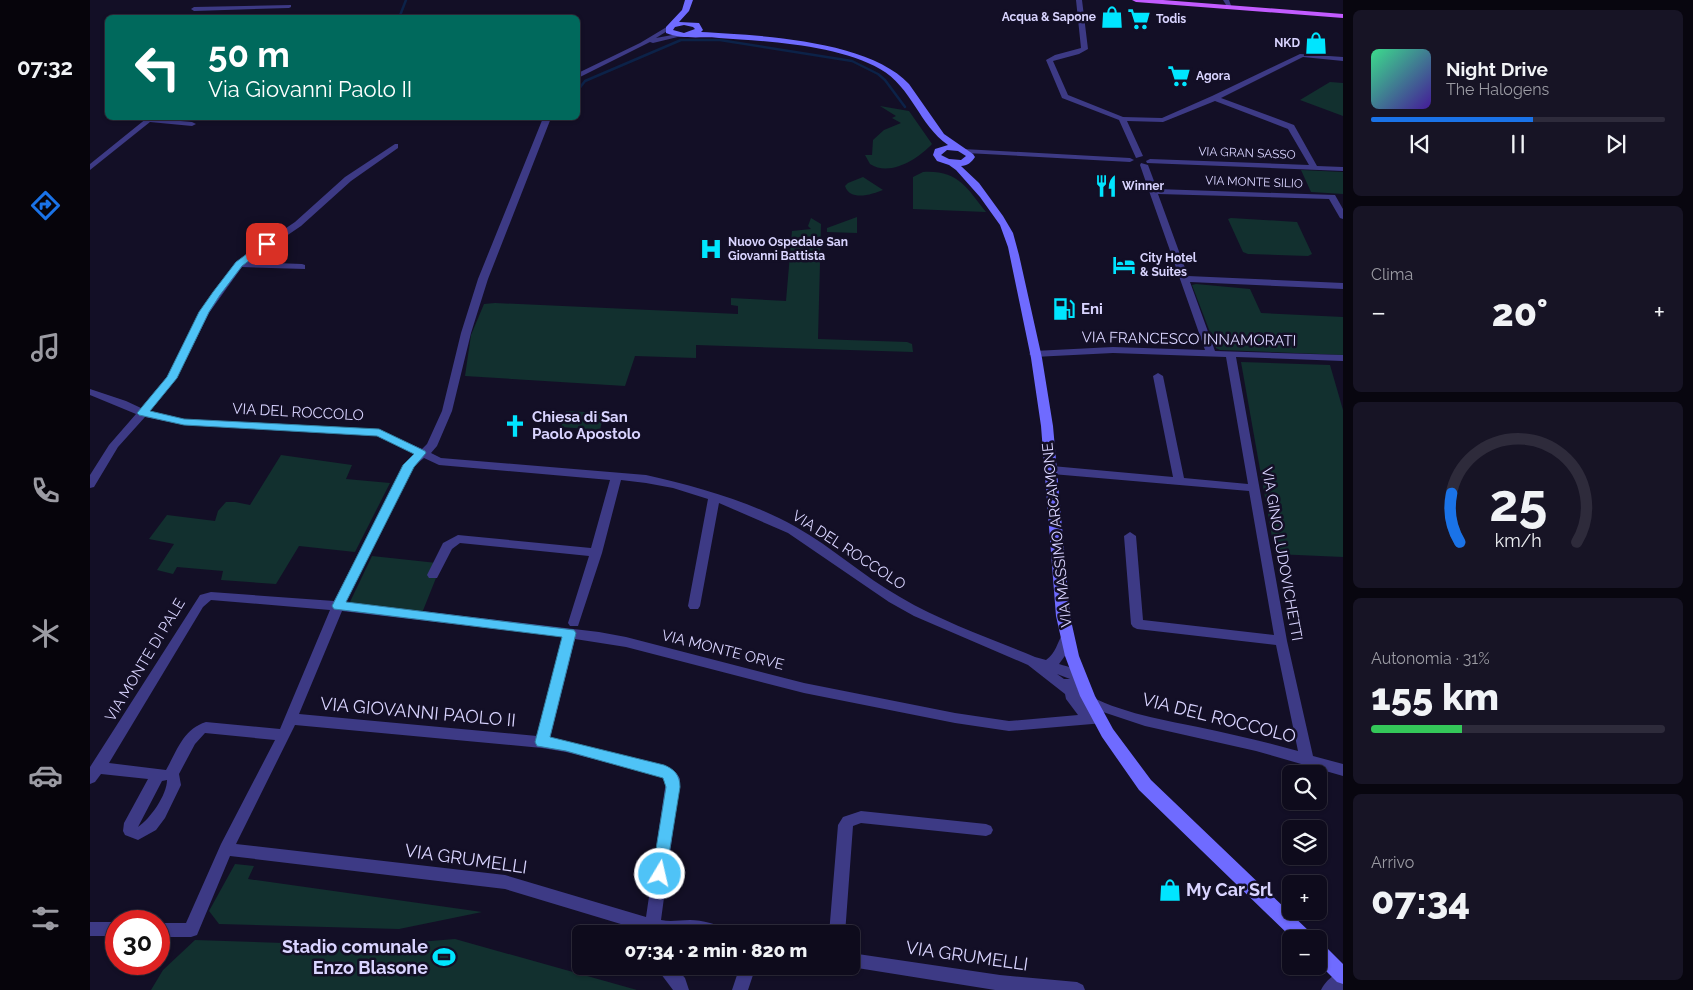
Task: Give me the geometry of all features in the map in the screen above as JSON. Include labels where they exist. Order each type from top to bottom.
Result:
[{"type":"main road","points":[[670,27],[685,11],[689,0]]},
{"type":"main road","points":[[1136,0],[1228,4],[1343,16]]},
{"type":"main road","points":[[685,11],[689,19],[698,27]]},
{"type":"main road","points":[[670,27],[680,23],[726,35]]},
{"type":"main road","points":[[670,27],[671,32],[684,35],[726,35],[838,51],[875,62],[889,69],[901,80],[940,134],[968,155]]},
{"type":"main road","points":[[692,34],[698,31],[698,27]]},
{"type":"main road","points":[[940,134],[940,150],[950,148],[968,155]]},
{"type":"main road","name":"VIA MASSIMO ARCAMONE","points":[[940,150],[937,153],[938,157],[952,163],[971,179],[1008,232],[1031,329],[1052,470],[1062,605],[1067,636],[1091,703],[1093,719],[1145,784],[1296,930]]},
{"type":"main road","points":[[952,163],[963,163],[968,155]]},
{"type":"main road","points":[[968,155],[971,179]]},
{"type":"main road","points":[[1327,960],[1343,977]]},
{"type":"street","points":[[191,15],[198,0]]},
{"type":"street","points":[[1079,0],[1085,49],[1078,53],[1056,56],[1049,60],[1065,96],[1122,119],[1163,120],[1215,98],[1302,55],[1343,59]]},
{"type":"street","points":[[194,9],[289,6]]},
{"type":"street","points":[[580,75],[642,44],[670,27]]},
{"type":"street","points":[[642,44],[684,35]]},
{"type":"street","points":[[1215,98],[1290,127],[1314,167]]},
{"type":"street","points":[[1122,119],[1140,156],[1147,163],[1153,191],[1211,352]]},
{"type":"street","points":[[90,168],[149,120]]},
{"type":"street","points":[[158,120],[192,124]]},
{"type":"street","points":[[170,930],[191,930],[226,849],[284,735],[338,606],[409,465],[421,453],[432,446],[447,411],[466,333],[483,279],[546,120]]},
{"type":"street","points":[[90,484],[114,445],[172,378],[204,312],[239,264],[251,254],[298,224],[348,178],[395,146]]},
{"type":"street","points":[[968,155],[997,154],[1130,160],[1135,164],[1147,163]]},
{"type":"street","points":[[1130,160],[1131,157],[1140,156]]},
{"type":"street","name":"VIA GRAN SASSO","points":[[1147,163],[1343,169]]},
{"type":"street","name":"VIA MONTE SILIO","points":[[1153,191],[1332,197],[1343,216]]},
{"type":"street","points":[[239,264],[302,267]]},
{"type":"street","points":[[1185,279],[1343,286]]},
{"type":"street","name":"VIA FRANCESCO INNAMORATI","points":[[1034,354],[1113,350],[1343,358]]},
{"type":"street","name":"VIA GINO LUDOVICHETTI","points":[[1230,353],[1281,641],[1307,759]]},
{"type":"street","points":[[1158,376],[1179,481]]},
{"type":"street","name":"VIA DEL ROCCOLO","points":[[90,392],[122,403],[143,413],[184,422],[379,433],[439,461],[617,476],[646,479],[674,485],[714,498],[792,530],[893,599],[918,613],[1031,662],[1071,673],[1081,679]]},
{"type":"street","points":[[1052,470],[1254,488]]},
{"type":"street","points":[[542,742],[572,628],[596,554],[617,476]]},
{"type":"street","points":[[694,606],[714,498]]},
{"type":"street","points":[[1130,536],[1137,624],[1281,641]]},
{"type":"street","points":[[433,575],[448,546],[458,539],[596,554]]},
{"type":"street","name":"VIA MONTE DI PALE","points":[[94,773],[198,604],[204,598],[211,596],[338,606]]},
{"type":"street","name":"VIA MONTE ORVE","points":[[338,606],[572,628],[804,688],[955,718],[1009,726],[1093,719]]},
{"type":"street","points":[[1049,666],[1058,660],[1067,636]]},
{"type":"street","name":"VIA DEL ROCCOLO","points":[[1031,662],[1081,698],[1091,703],[1145,721],[1209,734],[1343,770]]},
{"type":"street","points":[[1062,684],[1075,684],[1081,679]]},
{"type":"street","points":[[1062,684],[1084,712],[1093,719]]},
{"type":"street","name":"VIA GIOVANNI PAOLO II","points":[[290,720],[542,742],[566,746],[664,771],[673,780],[653,925]]},
{"type":"street","points":[[94,773],[164,775],[199,728],[206,727],[284,735]]},
{"type":"street","points":[[838,925],[845,826],[848,821],[861,817],[986,830]]},
{"type":"street","name":"VIA GRUMELLI","points":[[226,849],[505,882],[637,925]]},
{"type":"street","points":[[90,929],[105,929]]},
{"type":"street","name":"VIA GRUMELLI","points":[[860,962],[999,986],[1077,990]]},
{"type":"street","points":[[671,975],[679,983],[681,990]]},
{"type":"street","points":[[740,990],[745,975]]},
{"type":"street","points":[[1330,990],[1343,977]]},
{"type":"green space","points":[[1330,82],[1343,83],[1343,116],[1300,100]]},
{"type":"green space","points":[[880,106],[909,111],[932,144],[912,160],[895,167],[886,168],[870,164],[865,155],[872,155],[873,140],[884,130],[901,123],[892,118],[896,116]]},
{"type":"green space","points":[[1301,170],[1343,172],[1343,194],[1311,192]]},
{"type":"green space","points":[[923,172],[935,172],[953,177],[967,188],[986,212],[913,209],[913,177]]},
{"type":"green space","points":[[863,177],[883,190],[862,195],[852,194],[848,191],[845,186],[848,183]]},
{"type":"green space","points":[[857,217],[857,233],[827,232],[827,228]]},
{"type":"green space","points":[[811,218],[821,224],[818,339],[907,342],[912,344],[913,352],[696,345],[696,358],[635,356],[625,386],[465,376],[471,335],[484,304],[738,314],[738,306],[731,305],[731,298],[786,301],[792,231],[811,229],[808,226]]},
{"type":"green space","points":[[1228,219],[1297,222],[1312,254],[1308,256],[1248,254],[1243,252]]},
{"type":"green space","points":[[1192,285],[1250,289],[1261,313],[1343,317],[1343,355],[1220,350],[1216,348]]},
{"type":"green space","points":[[1241,362],[1330,365],[1343,410],[1343,557],[1275,554]]},
{"type":"green space","points":[[566,411],[604,413],[600,430],[561,427]]},
{"type":"green space","points":[[281,455],[352,465],[346,479],[390,483],[355,552],[299,546],[276,584],[221,580],[223,571],[177,567],[173,574],[157,570],[174,544],[149,539],[167,515],[215,521],[218,511],[226,502],[250,505]]},
{"type":"green space","points":[[372,556],[437,563],[436,578],[422,613],[349,604]]},
{"type":"green space","points":[[235,864],[254,866],[248,879],[482,912],[399,929],[219,924],[209,911]]},
{"type":"green space","name":"Stadio comunale Enzo Blasone","points":[[455,939],[572,972],[572,975],[583,975],[637,990],[151,990],[160,975],[170,975],[170,963],[195,940],[371,946]]},
{"type":"waterway","points":[[400,15],[406,0]]},
{"type":"waterway","points":[[580,87],[585,81],[681,40],[720,40],[852,61],[878,74],[885,80],[905,107]]},
{"type":"place","name":"Acqua & Sapone","points":[[1112,17]]},
{"type":"place","name":"Todis","points":[[1139,19]]},
{"type":"place","name":"NKD","points":[[1316,43]]},
{"type":"place","name":"Agora","points":[[1179,76]]},
{"type":"place","name":"Winner","points":[[1106,186]]},
{"type":"place","name":"Nuovo Ospedale San Giovanni Battista","points":[[711,249]]},
{"type":"place","name":"City Hotel & Suites","points":[[1124,265]]},
{"type":"place","name":"Eni","points":[[1064,309]]},
{"type":"place","name":"Chiesa di San Paolo Apostolo","points":[[515,426]]},
{"type":"place","name":"My Car Srl","points":[[1170,890]]},
{"type":"place","name":"Stadio comunale Enzo Blasone","points":[[444,957]]},
{"type":"route","points":[[267,244],[239,264],[216,294],[204,312],[172,378],[143,413],[184,422],[379,433],[421,453],[409,465],[338,606],[570,633],[542,742],[566,746],[664,771],[668,774],[673,780],[673,787],[660,874]]}]
